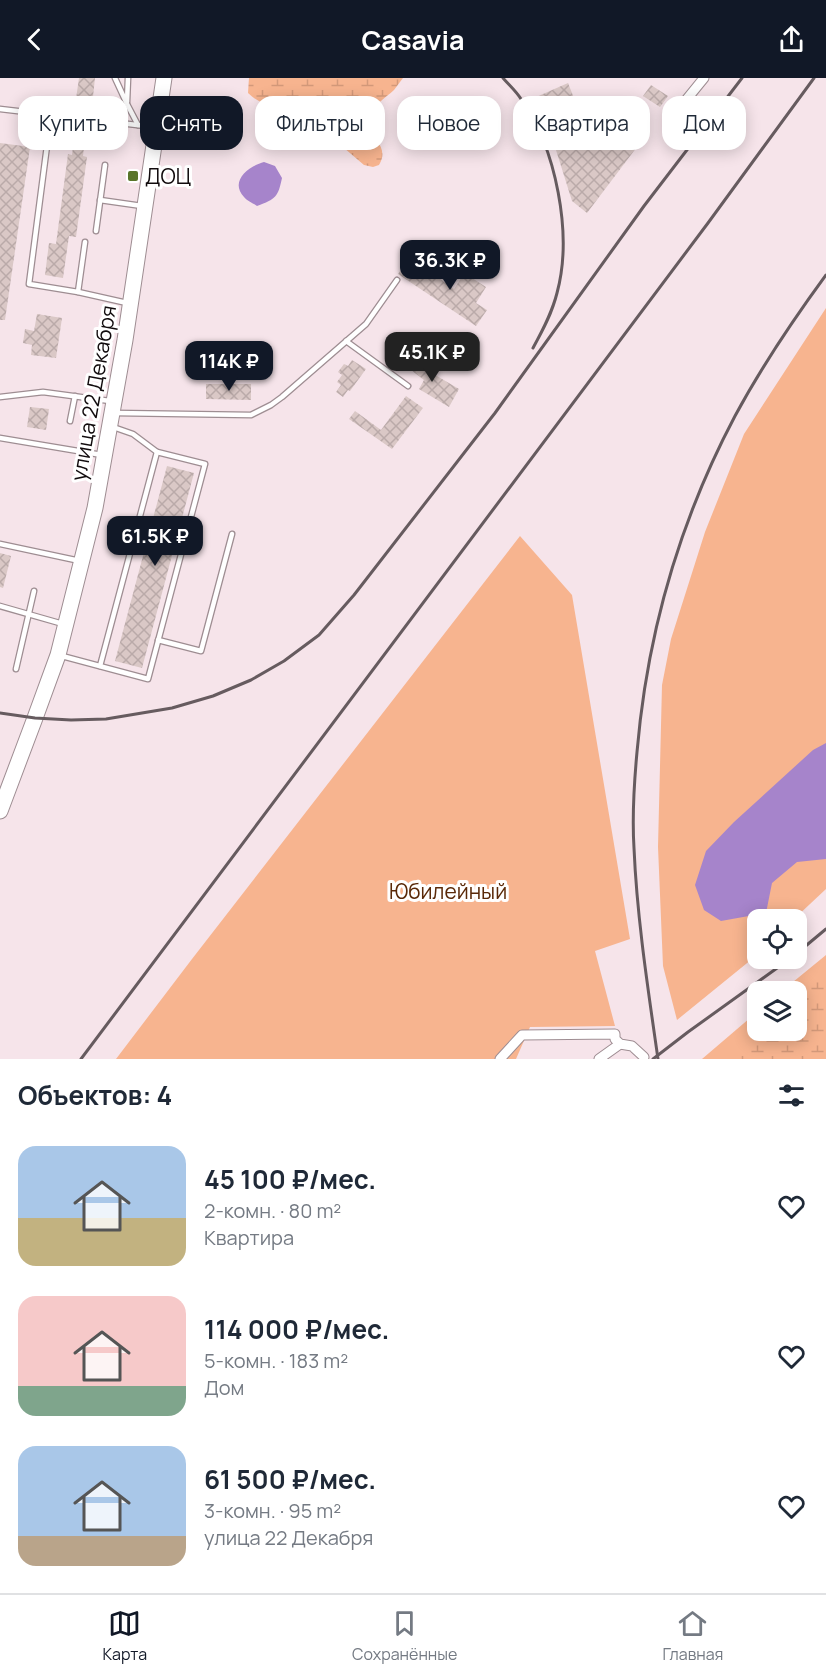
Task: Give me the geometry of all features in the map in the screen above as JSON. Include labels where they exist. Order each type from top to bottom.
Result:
[{"type":"main road","name":"улица 22 Декабря","points":[[161,96],[164,78]]},
{"type":"main road","name":"улица 22 Декабря","points":[[0,811],[58,655],[82,562],[105,456],[153,150]]},
{"type":"street","points":[[689,96],[704,78]]},
{"type":"street","points":[[500,1059],[522,1035],[615,1034],[615,1039],[620,1044],[632,1046],[644,1057]]},
{"type":"street","points":[[598,1059],[620,1044]]},
{"type":"lane","points":[[115,78],[123,96]]},
{"type":"lane","points":[[127,96],[128,78]]},
{"type":"lane","points":[[128,106],[138,125]]},
{"type":"lane","points":[[0,110],[18,112]]},
{"type":"lane","points":[[128,124],[138,125]]},
{"type":"lane","points":[[46,150],[28,284],[130,304]]},
{"type":"lane","points":[[96,231],[105,165]]},
{"type":"lane","points":[[100,201],[145,207]]},
{"type":"lane","points":[[78,292],[85,243]]},
{"type":"lane","points":[[112,414],[251,415],[282,398],[366,324],[397,280]]},
{"type":"lane","points":[[346,341],[408,386]]},
{"type":"lane","points":[[0,397],[43,392],[75,396],[112,414],[157,452],[205,464],[148,679],[58,655]]},
{"type":"lane","points":[[70,421],[75,396]]},
{"type":"lane","points":[[0,438],[105,456]]},
{"type":"lane","points":[[100,666],[157,452]]},
{"type":"lane","points":[[158,640],[201,651],[232,534]]},
{"type":"lane","points":[[0,544],[82,562]]},
{"type":"lane","points":[[16,669],[34,591]]},
{"type":"lane","points":[[0,606],[66,624]]},
{"type":"green space","points":[[249,78],[403,78],[385,98],[255,96],[255,99],[248,93]]},
{"type":"green space","points":[[346,150],[382,150],[379,165],[373,167],[364,165]]},
{"type":"green space","points":[[826,308],[826,889],[805,909],[747,909],[747,963],[677,1020],[663,966],[658,847],[662,685],[671,639],[705,532],[744,434]]},
{"type":"green space","name":"Юбилейный","points":[[520,536],[572,595],[630,939],[595,951],[615,1026],[530,1027],[516,1059],[116,1059],[192,959]]},
{"type":"green space","points":[[826,955],[826,1059],[702,1059],[747,1021],[747,1041],[807,1041],[807,981],[794,981]]},
{"type":"green space","points":[[826,969],[826,1059],[734,1059],[753,1041],[807,1041],[807,987]]},
{"type":"shaded area","points":[[264,162],[275,166],[282,178],[275,197],[257,206],[244,197],[239,185],[247,171]]},
{"type":"shaded area","points":[[826,743],[826,859],[797,862],[772,883],[767,909],[747,909],[747,916],[721,921],[704,910],[695,885],[706,851],[734,822],[813,750]]},
{"type":"building","points":[[79,78],[95,78],[93,96],[76,96]]},
{"type":"building","points":[[568,83],[573,96],[539,96]]},
{"type":"building","points":[[651,85],[668,96],[662,96],[660,107],[650,101],[650,96],[643,96]]},
{"type":"building","points":[[0,143],[18,145],[18,150],[30,150],[5,320],[0,320]]},
{"type":"building","points":[[73,150],[84,150],[83,156],[87,157],[76,237],[69,236],[63,278],[45,275],[49,243],[56,244],[68,154],[72,155]]},
{"type":"building","points":[[556,150],[635,150],[587,213],[572,201]]},
{"type":"building","points":[[407,261],[425,273],[427,270],[454,289],[469,266],[477,271],[472,278],[486,287],[476,303],[487,310],[476,326],[398,274]]},
{"type":"building","points":[[37,314],[62,318],[56,358],[31,355],[32,345],[23,343],[25,329],[34,331]]},
{"type":"building","points":[[409,354],[422,363],[420,366],[459,389],[449,407],[419,389],[424,380],[402,363]]},
{"type":"building","points":[[352,360],[366,369],[343,397],[336,392],[341,385],[337,382],[342,375],[338,372],[344,364],[348,366]]},
{"type":"building","points":[[206,384],[251,384],[251,400],[206,399]]},
{"type":"building","points":[[406,396],[423,408],[392,449],[349,419],[355,411],[381,430]]},
{"type":"building","points":[[30,407],[49,409],[46,430],[27,427]]},
{"type":"building","points":[[167,466],[194,473],[142,668],[115,661]]},
{"type":"building","points":[[0,553],[11,556],[3,588],[0,587]]},
{"type":"railway","points":[[503,78],[521,99],[544,142],[552,166],[562,219],[563,245],[557,293],[544,328],[533,348]]},
{"type":"railway","points":[[0,713],[35,718],[106,719],[172,708],[213,696],[251,680],[284,661],[319,635],[354,595],[495,413],[644,206],[742,78]]},
{"type":"railway","points":[[81,1059],[708,223],[814,78]]},
{"type":"railway","points":[[658,1059],[640,927],[633,824],[642,708],[658,622],[682,537],[715,455],[756,379],[826,275]]},
{"type":"railway","points":[[807,945],[826,929]]},
{"type":"railway","points":[[653,1059],[776,969]]},
{"type":"place","name":"ДОЦ","points":[[133,176]]}]
